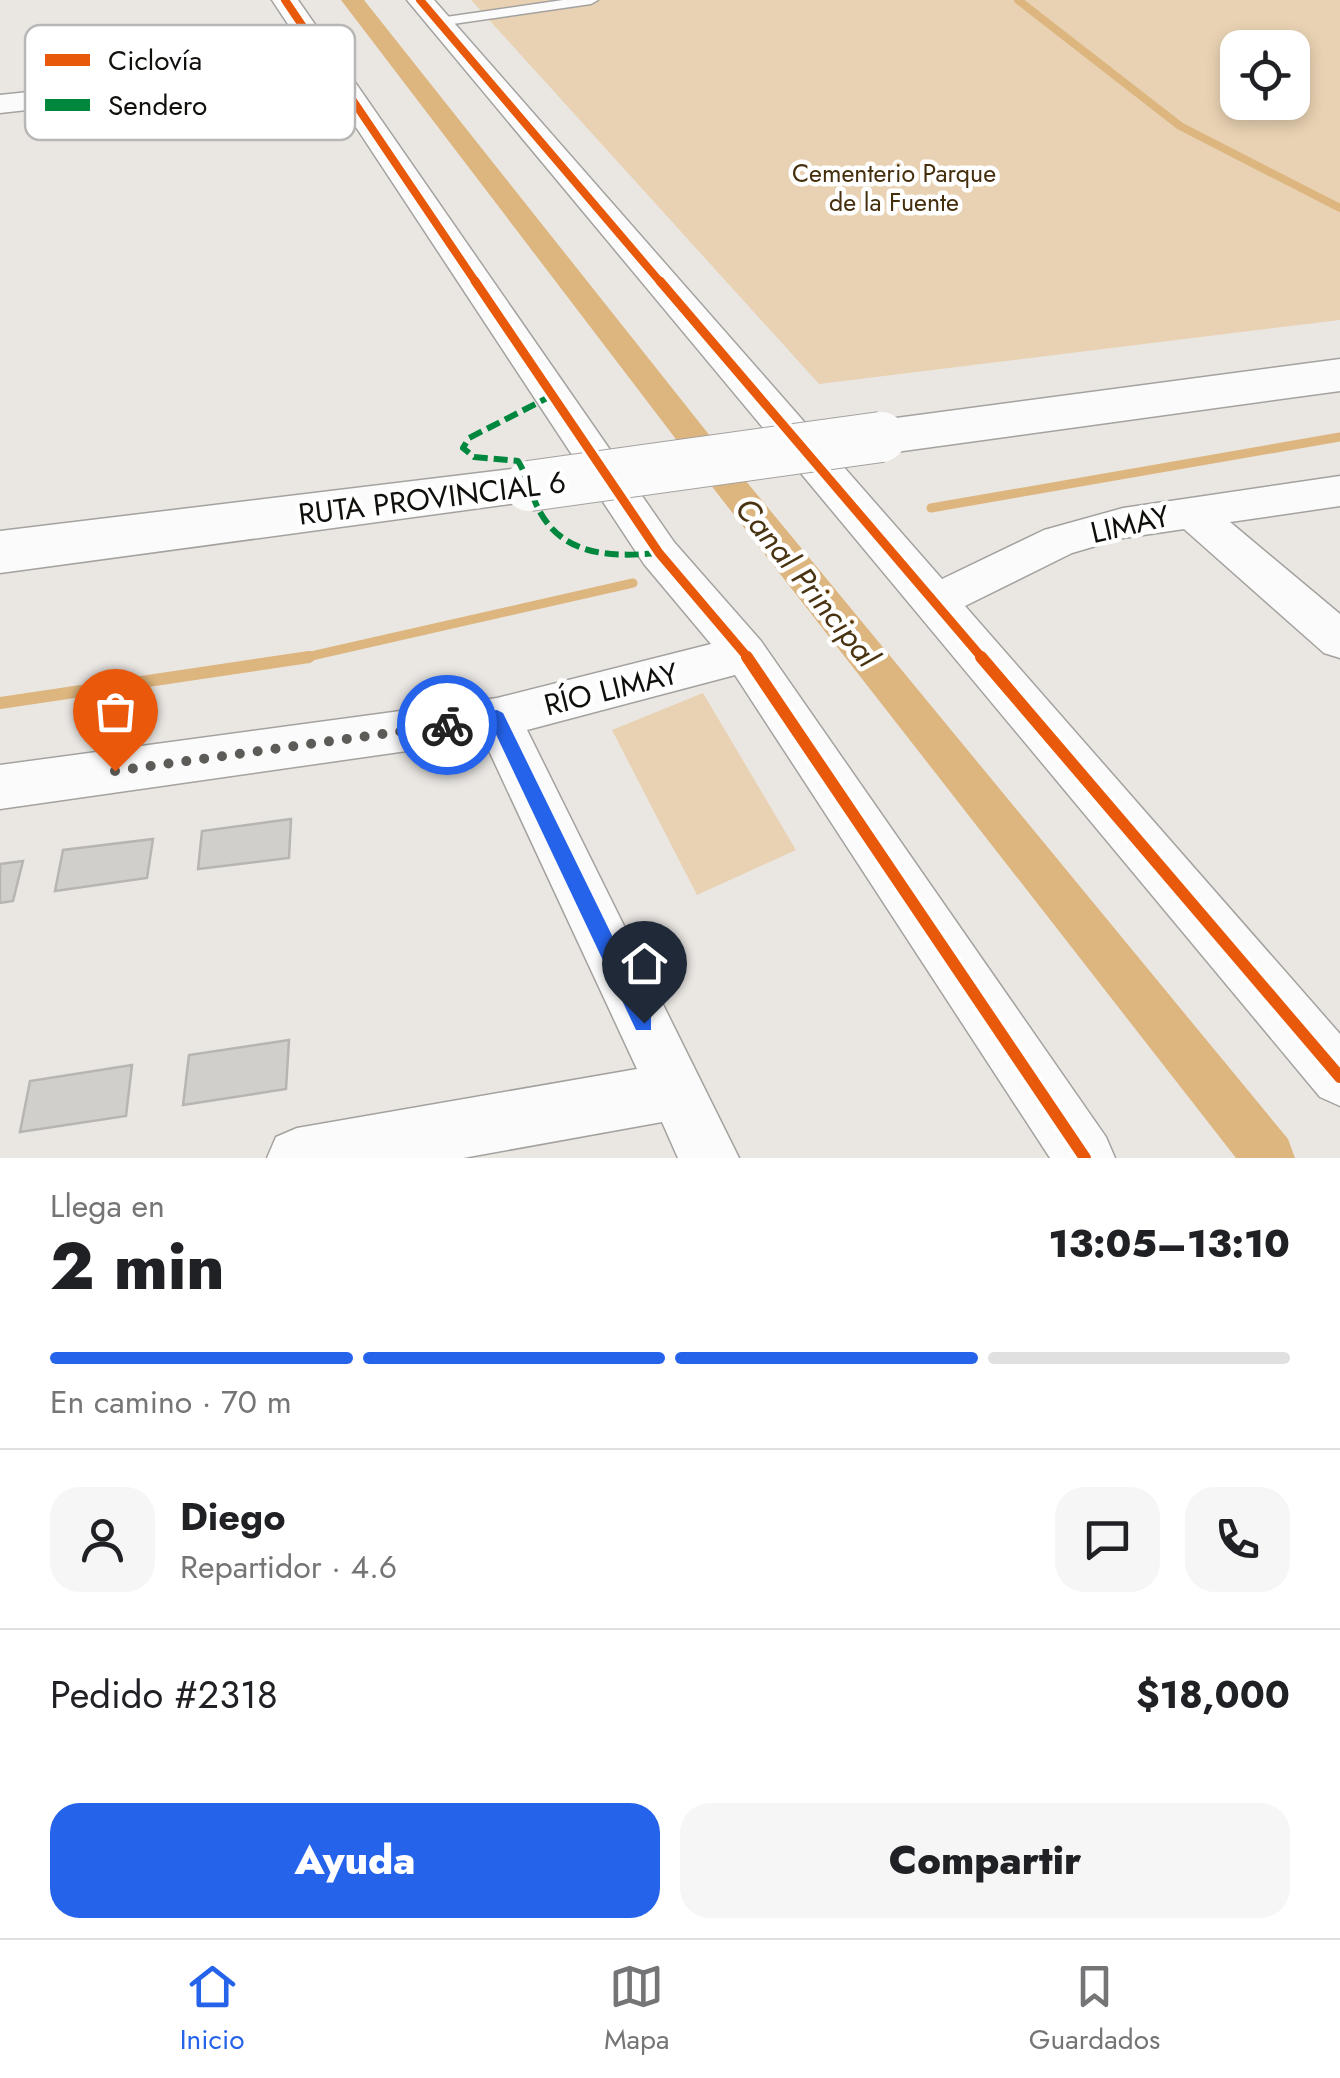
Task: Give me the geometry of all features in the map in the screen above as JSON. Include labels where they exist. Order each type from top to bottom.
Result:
[{"type":"main road","name":"RUTA PROVINCIAL 6","points":[[0,552],[529,486],[1340,374]]},
{"type":"street","points":[[285,0],[303,25]]},
{"type":"street","points":[[430,11],[1340,1077]]},
{"type":"street","points":[[0,104],[25,101]]},
{"type":"street","points":[[355,101],[659,553],[745,654],[1085,1158]]},
{"type":"street","name":"LIMAY","points":[[933,603],[1060,541],[1190,511],[1340,491]]},
{"type":"street","points":[[1190,511],[1340,640]]},
{"type":"street","name":"RÍO LIMAY","points":[[0,787],[497,718],[745,654]]},
{"type":"street","points":[[497,718],[708,1158]]},
{"type":"street","points":[[297,1158],[676,1090]]},
{"type":"lane","points":[[430,11],[591,0]]},
{"type":"green space","name":"Cementerio Parque de la Fuente","points":[[471,0],[1340,0],[1340,320],[819,384]]},
{"type":"green space","points":[[703,693],[796,850],[697,895],[612,730]]},
{"type":"building","points":[[291,819],[289,858],[198,869],[202,831]]},
{"type":"building","points":[[153,839],[147,878],[55,891],[63,850]]},
{"type":"building","points":[[23,861],[13,901],[0,903],[0,864]]},
{"type":"building","points":[[289,1040],[286,1089],[183,1105],[189,1055]]},
{"type":"building","points":[[132,1065],[126,1116],[20,1132],[30,1081]]},
{"type":"waterway","name":"Canal Principal","points":[[352,0],[729,484],[1269,1158]]},
{"type":"waterway","points":[[1018,0],[1180,126],[1340,208]]},
{"type":"waterway","points":[[931,508],[1340,437]]},
{"type":"waterway","points":[[303,658],[633,583]]},
{"type":"waterway","points":[[303,658],[309,657]]},
{"type":"waterway","points":[[0,703],[303,658]]},
{"type":"waterway","points":[[298,659],[303,658]]},
{"type":"marked path","points":[[553,395],[469,438],[463,448],[474,457],[518,461],[550,528],[576,547],[607,554],[659,553]]},
{"type":"cycle path","points":[[285,0],[302,25]]},
{"type":"cycle path","points":[[420,0],[1340,1077]]},
{"type":"cycle path","points":[[355,104],[659,553],[745,654],[1085,1158]]},
{"type":"way so far","points":[[115,771],[447,725]]},
{"type":"route","points":[[447,725],[497,718],[644,1023]]}]
